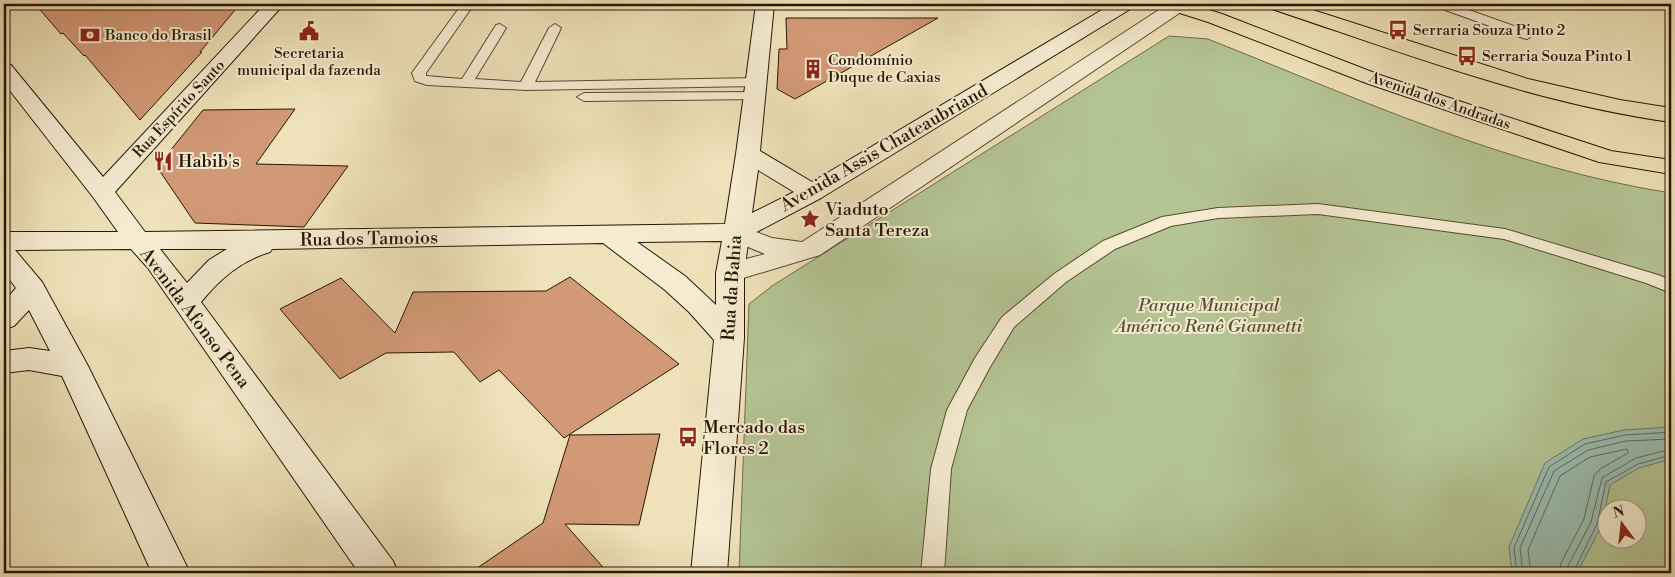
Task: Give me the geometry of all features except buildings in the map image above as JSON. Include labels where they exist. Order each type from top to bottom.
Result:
[{"type":"main road","name":"Avenida dos Andradas","points":[[1176,4],[1221,8],[1372,79],[1607,157],[1671,167]]},
{"type":"main road","points":[[1276,4],[1519,83],[1633,110],[1671,115]]},
{"type":"main road","points":[[1310,4],[1430,54]]},
{"type":"street","name":"Rua Espírito Santo","points":[[102,192],[275,4]]},
{"type":"street","name":"Rua da Bahia","points":[[709,573],[729,338],[730,273],[748,154],[765,4]]},
{"type":"street","name":"Avenida Assis Chateaubriand","points":[[735,232],[812,193],[1125,4]]},
{"type":"street","name":"Avenida Assis Chateaubriand","points":[[730,273],[811,250],[1140,32],[1176,4]]},
{"type":"street","name":"Avenida Afonso Pena","points":[[4,69],[102,192],[137,240],[157,262],[380,573]]},
{"type":"street","points":[[748,154],[812,193]]},
{"type":"street","points":[[735,232],[760,245],[783,250],[811,250]]},
{"type":"street","name":"Rua dos Tamoios","points":[[4,241],[286,240],[735,232]]},
{"type":"street","points":[[610,235],[675,283],[699,305],[729,338]]},
{"type":"street","points":[[186,302],[208,275],[224,261],[255,247],[286,240]]},
{"type":"street","points":[[4,254],[32,289],[73,366],[164,560],[172,573]]},
{"type":"street","points":[[4,319],[32,289]]},
{"type":"street","points":[[4,362],[28,359],[73,366]]},
{"type":"lane","points":[[468,4],[419,73],[420,78],[426,81],[526,86],[535,93],[546,96],[755,89]]},
{"type":"lane","points":[[1441,4],[1526,35]]},
{"type":"lane","points":[[466,83],[500,28]]},
{"type":"lane","points":[[526,86],[556,28]]},
{"type":"lane","points":[[932,573],[941,469],[957,410],[982,363],[1008,322],[1060,278],[1109,245],[1168,221],[1218,213],[1308,210],[1384,217],[1505,234],[1652,279],[1671,287]]},
{"type":"green space","name":"Parque Municipal Américo Renê Giannetti","points":[[1169,36],[1208,39],[1378,108],[1494,149],[1552,167],[1611,182],[1671,193],[1671,573],[739,573],[749,304],[772,286]]},
{"type":"water","points":[[1671,427],[1671,459],[1639,468],[1610,485],[1607,500],[1598,500],[1598,533],[1577,573],[1512,573],[1509,547],[1545,463],[1583,439],[1624,430]]},
{"type":"place","name":"Serraria Souza Pinto 2","points":[[1398,30]]},
{"type":"place","name":"Secretaria municipal da fazenda","points":[[309,31]]},
{"type":"place","name":"Banco do Brasil","points":[[90,35]]},
{"type":"place","name":"Serraria Souza Pinto 1","points":[[1467,56]]},
{"type":"place","name":"Condomínio Duque de Caxias","points":[[813,69]]},
{"type":"place","name":"Habib's","points":[[163,161]]},
{"type":"place","name":"Viaduto Santa Tereza","points":[[810,219]]},
{"type":"place","name":"Mercado das Flores 2","points":[[688,437]]}]
